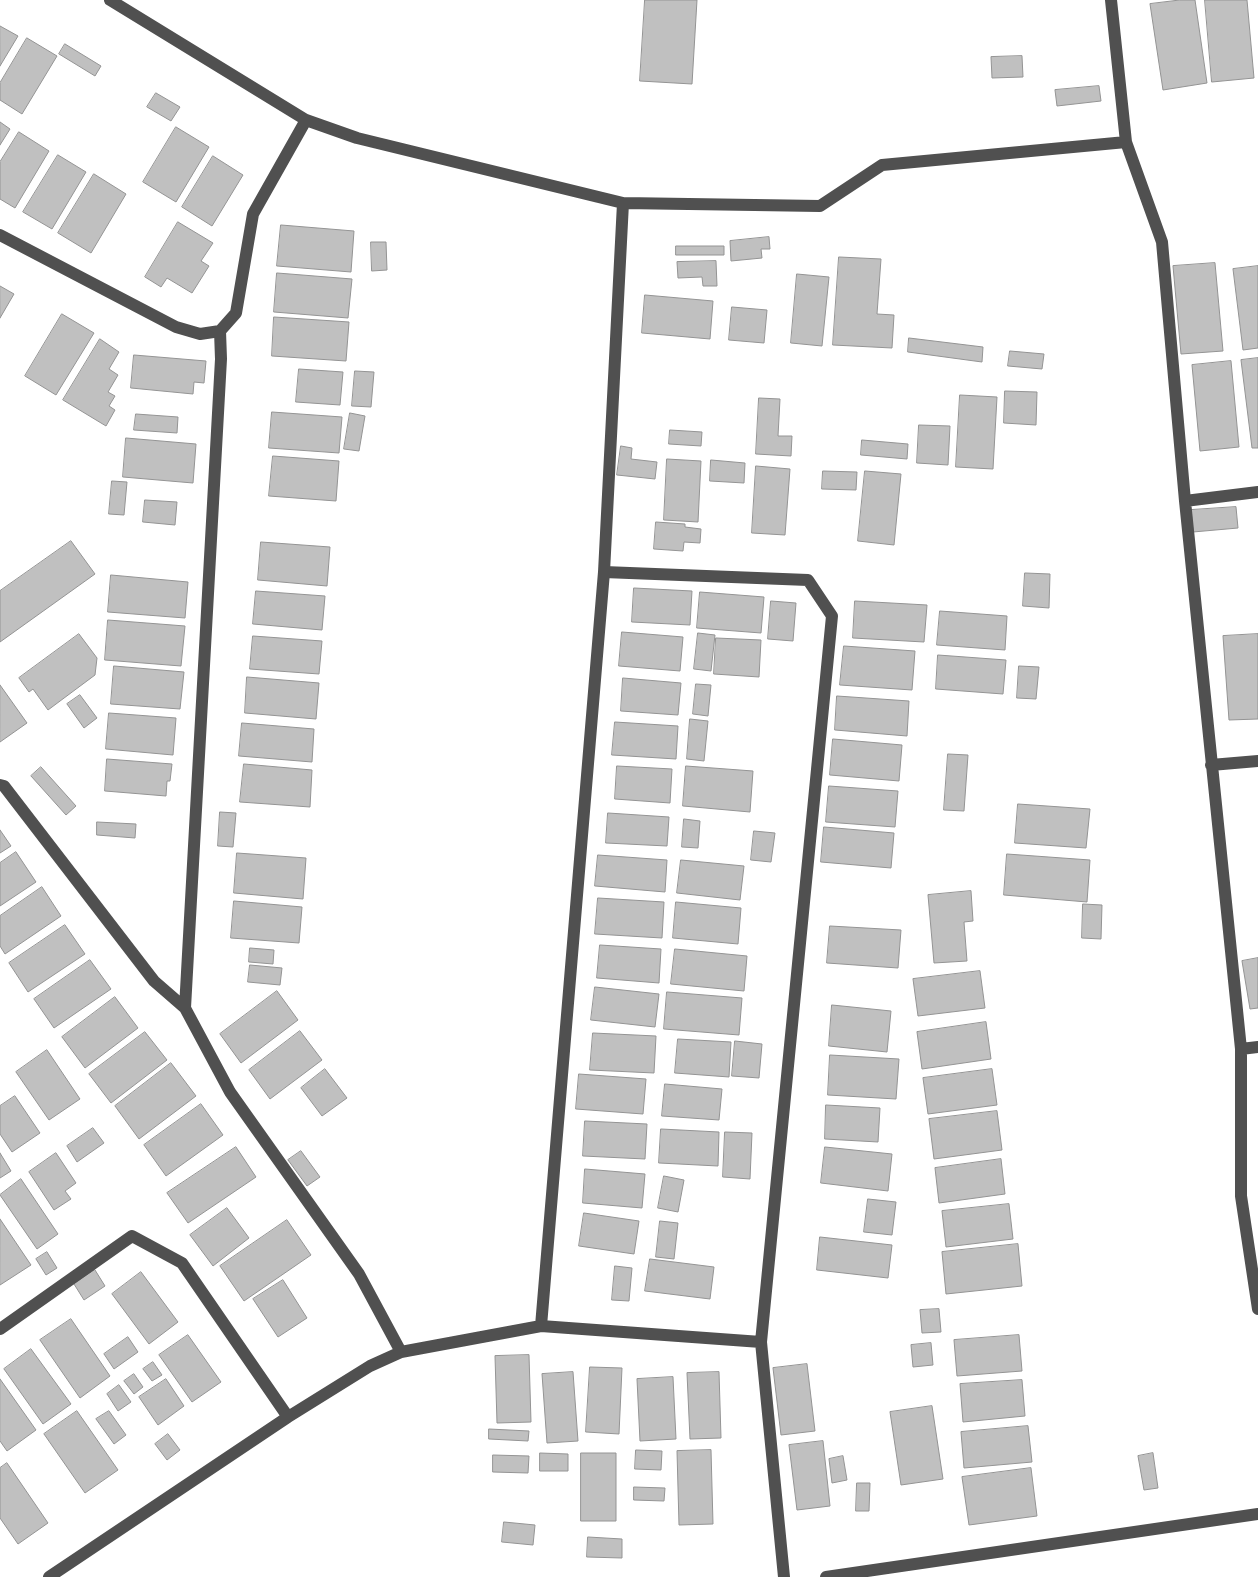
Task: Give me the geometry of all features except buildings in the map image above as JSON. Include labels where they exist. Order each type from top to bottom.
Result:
[{"type":"street","points":[[110,0],[306,120],[357,138],[623,203],[820,206],[882,165],[1126,142]]},
{"type":"street","points":[[1111,0],[1126,142],[1162,242],[1185,501],[1241,1049],[1242,1196],[1258,1309]]},
{"type":"street","points":[[0,235],[176,328],[200,334],[220,331],[236,313],[253,214],[306,120]]},
{"type":"street","points":[[541,1326],[604,572],[623,203]]},
{"type":"street","points":[[185,1008],[220,369],[220,331]]},
{"type":"street","points":[[1185,501],[1258,492]]},
{"type":"street","points":[[604,572],[808,580],[832,616],[761,1342],[784,1577]]},
{"type":"street","points":[[1212,765],[1258,761]]},
{"type":"street","points":[[0,785],[4,786],[154,981],[185,1008],[230,1092],[358,1274],[401,1352]]},
{"type":"street","points":[[1241,1049],[1258,1047]]},
{"type":"street","points":[[0,1329],[132,1236],[182,1263],[288,1417]]},
{"type":"street","points":[[49,1577],[288,1417],[370,1366],[401,1352],[541,1326],[761,1342]]},
{"type":"street","points":[[826,1577],[1258,1514]]}]
